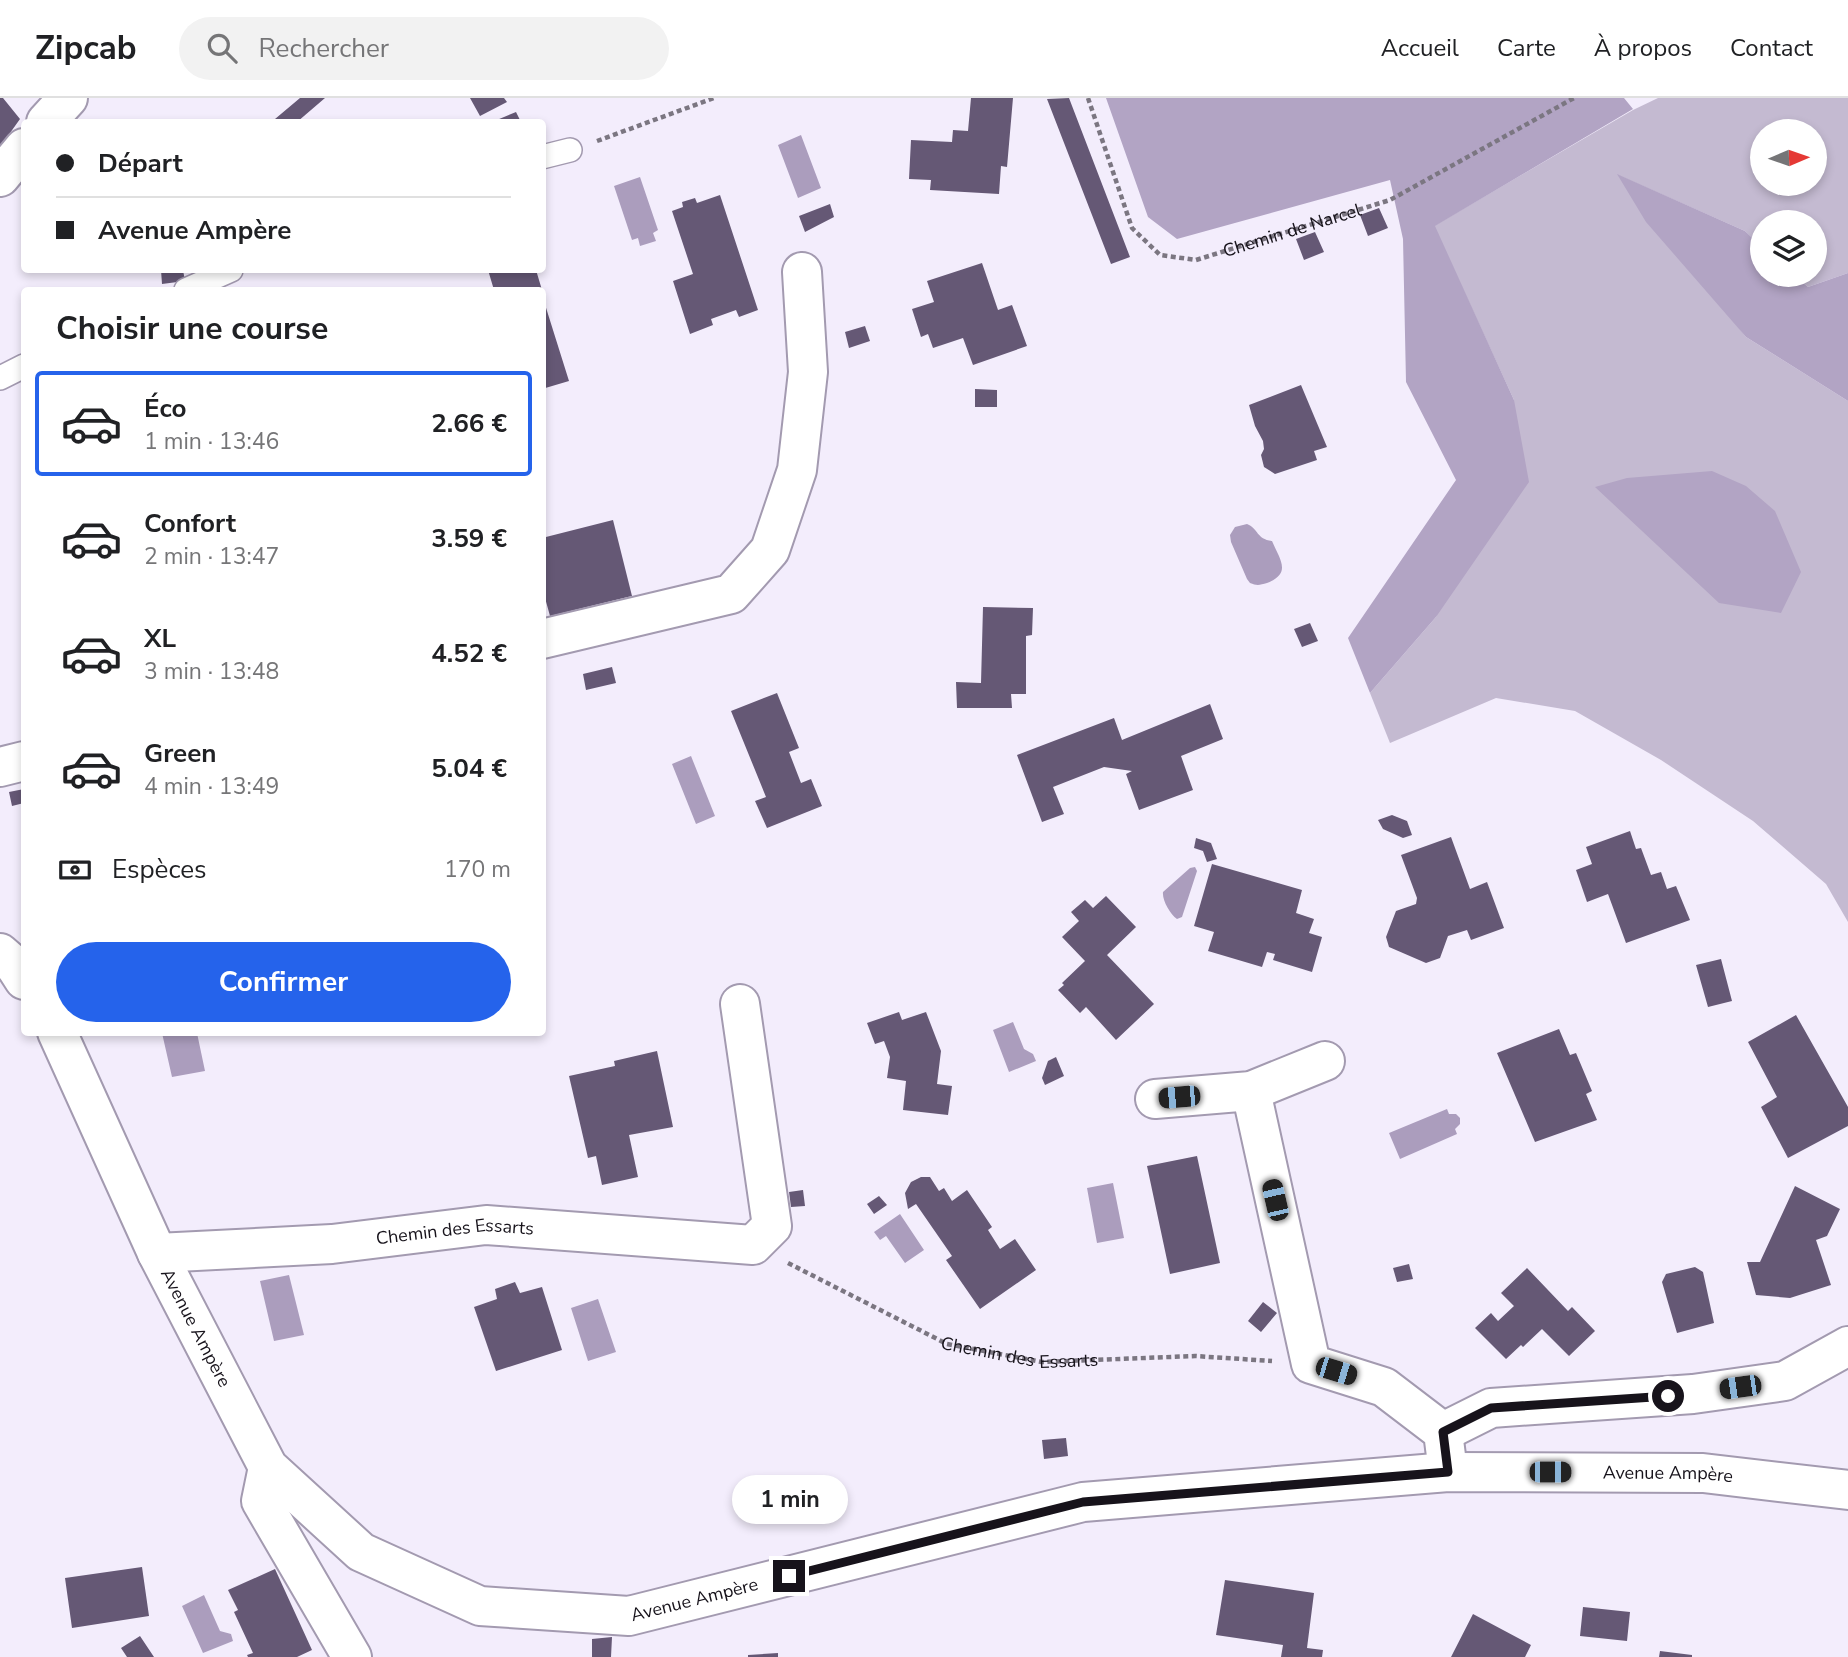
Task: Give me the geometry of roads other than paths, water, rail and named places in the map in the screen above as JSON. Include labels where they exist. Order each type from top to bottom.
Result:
[{"type":"street","points":[[49,119],[68,98]]},
{"type":"street","points":[[0,177],[21,152]]},
{"type":"street","points":[[546,638],[731,594],[769,550],[797,470],[808,372],[802,272]]},
{"type":"street","points":[[0,767],[21,762]]},
{"type":"street","points":[[0,953],[21,975]]},
{"type":"street","name":"Chemin des Essarts","points":[[157,1253],[332,1244],[486,1225],[753,1245],[772,1226],[740,1004]]},
{"type":"street","name":"Avenue Ampère","points":[[59,1036],[157,1253],[268,1467],[361,1552],[480,1606],[629,1616],[1083,1502],[1448,1472],[1703,1473],[1848,1490]]},
{"type":"street","points":[[1155,1099],[1251,1091],[1325,1061]]},
{"type":"street","points":[[1251,1091],[1311,1364],[1384,1387],[1443,1432],[1448,1472]]},
{"type":"street","points":[[1443,1432],[1491,1408],[1693,1394],[1786,1381],[1848,1346]]},
{"type":"street","points":[[268,1467],[261,1501],[352,1657]]},
{"type":"lane","points":[[546,157],[570,150]]},
{"type":"lane","points":[[193,287],[224,273]]},
{"type":"lane","points":[[0,378],[21,368]]}]
